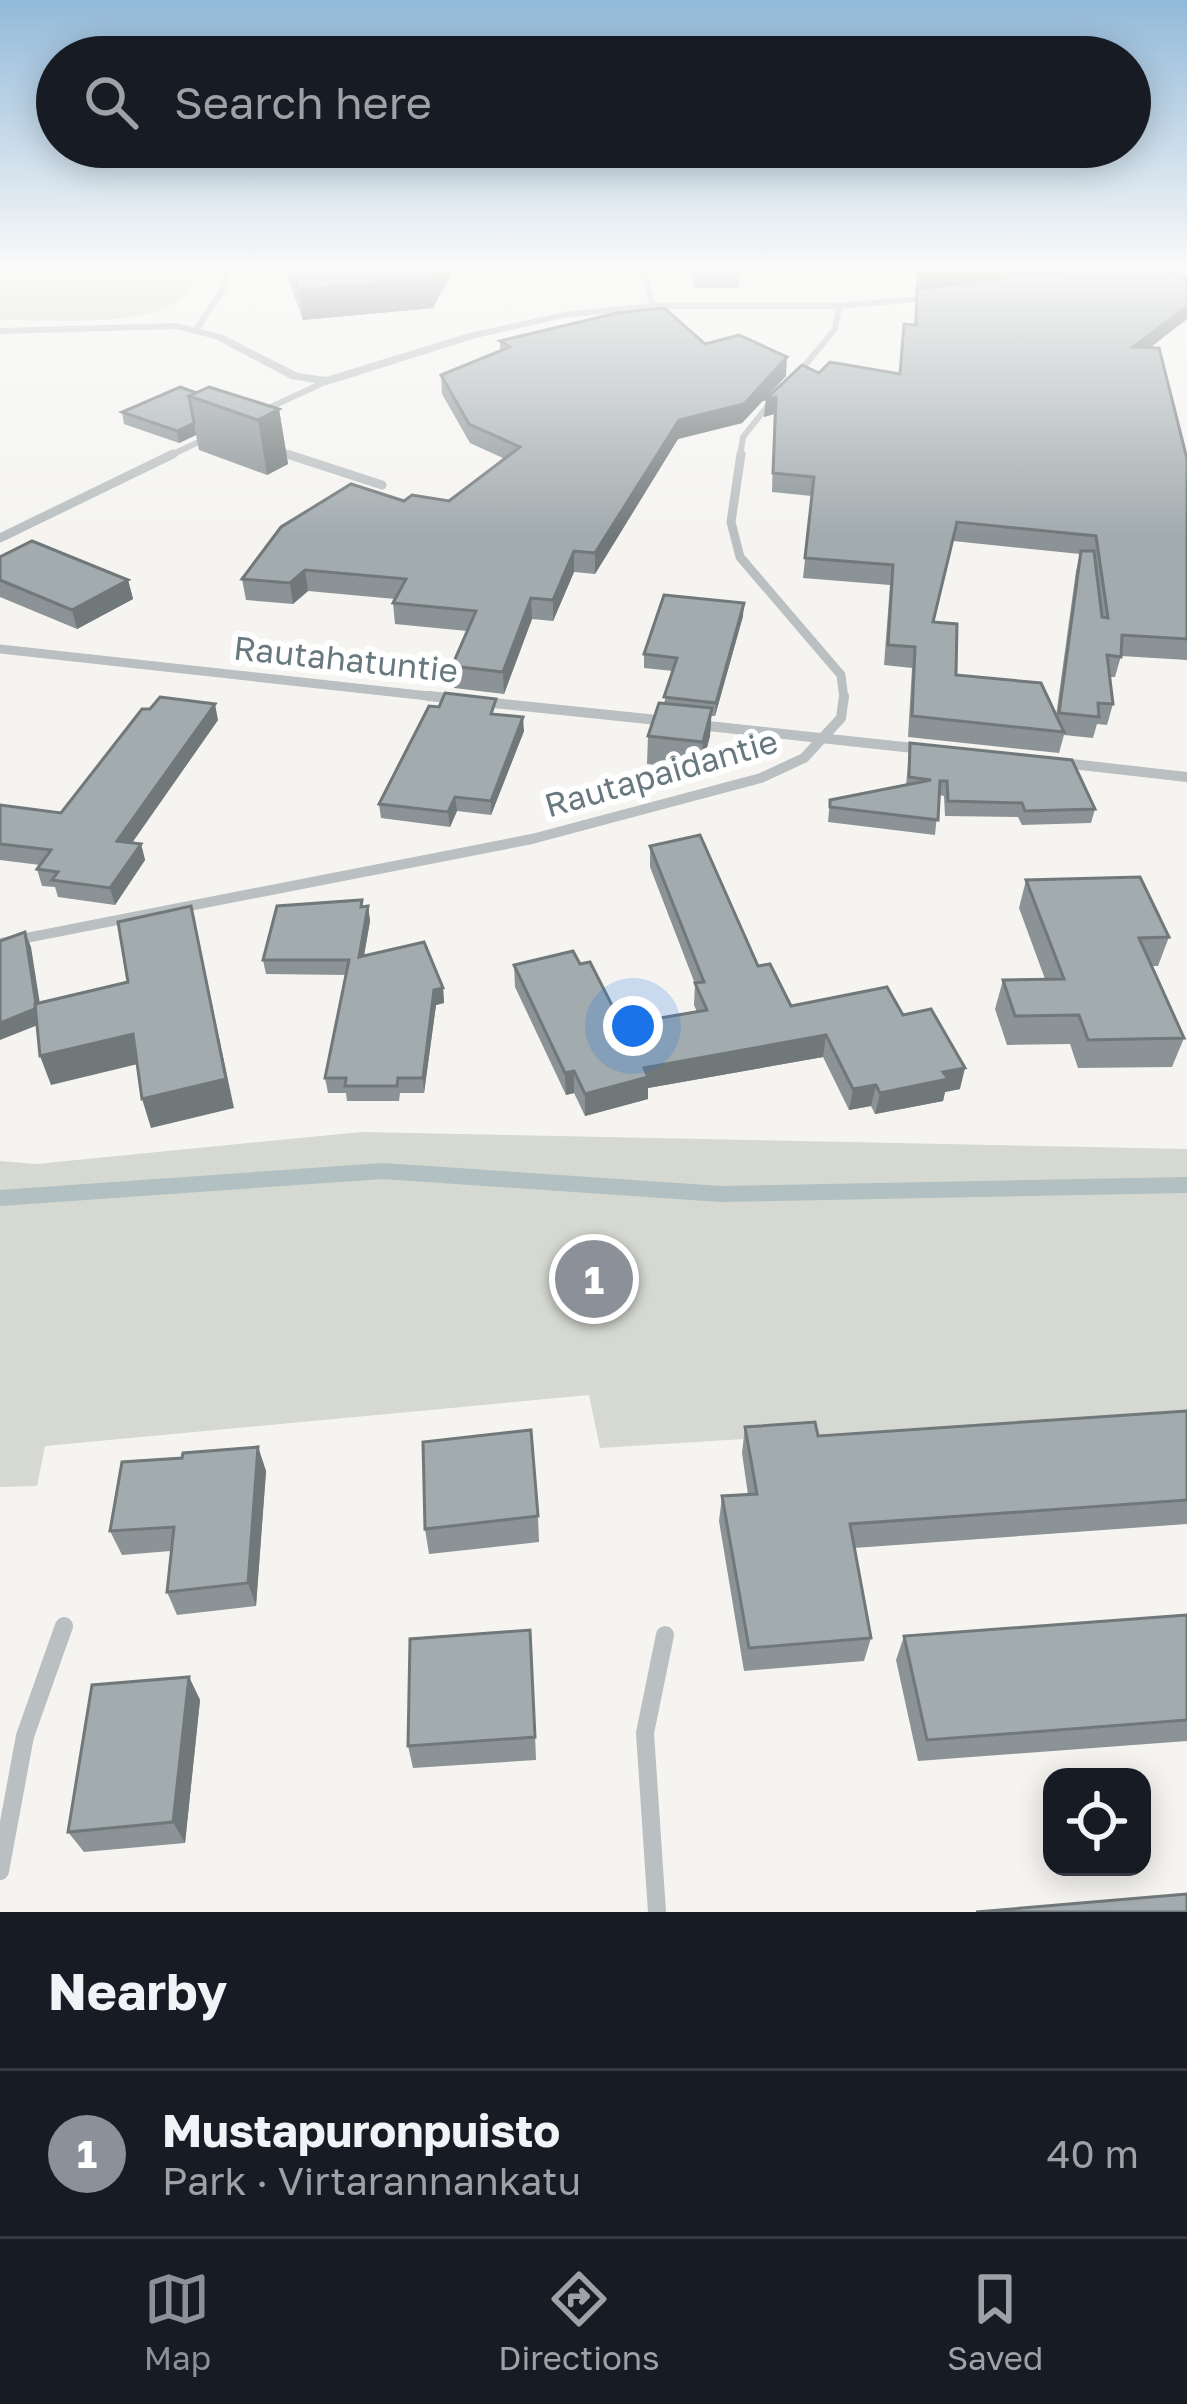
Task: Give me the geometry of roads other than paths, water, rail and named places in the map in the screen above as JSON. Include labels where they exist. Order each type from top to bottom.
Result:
[{"type":"street","points":[[259,357],[295,376],[327,381]]},
{"type":"street","points":[[238,423],[327,381],[404,357]]},
{"type":"street","name":"Rautapaidantie","points":[[0,943],[605,822],[774,773],[804,758],[841,718],[841,675],[740,557],[731,523],[743,437],[757,416],[815,357]]},
{"type":"street","points":[[0,538],[217,433]]},
{"type":"street","points":[[270,449],[382,484]]},
{"type":"street","name":"Rautahatuntie","points":[[0,649],[929,749]]},
{"type":"street","points":[[1038,761],[1187,776]]},
{"type":"street","points":[[0,1871],[25,1736],[64,1626]]},
{"type":"street","points":[[657,1912],[645,1733],[665,1635]]},
{"type":"waterway","points":[[0,1198],[383,1171],[721,1194],[1187,1185]]},
{"type":"place","name":"Mustapuronpuisto","points":[[594,1279]]}]
